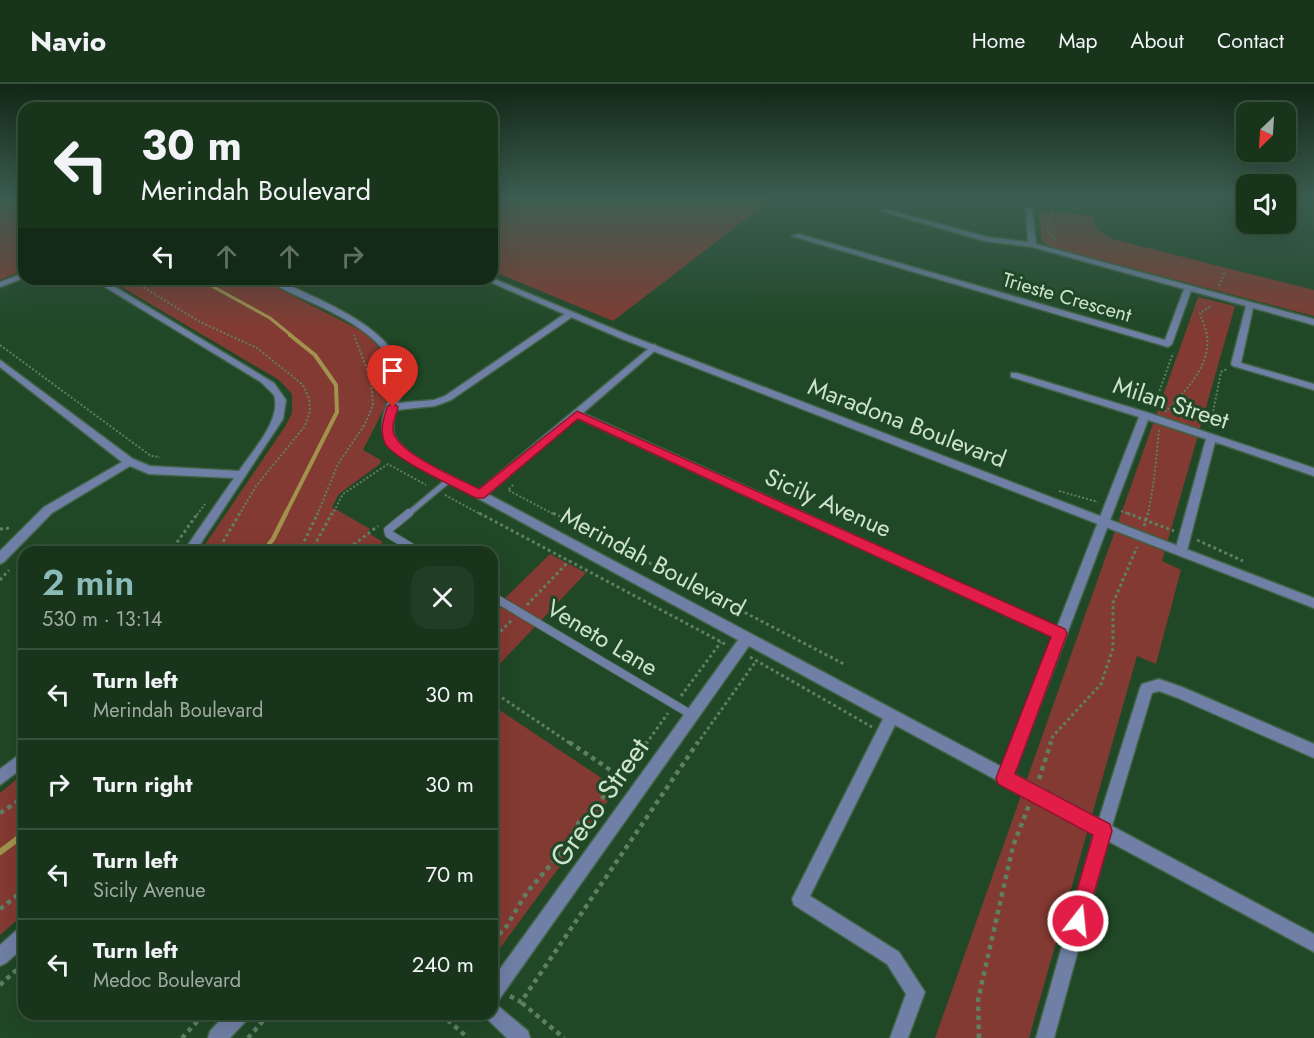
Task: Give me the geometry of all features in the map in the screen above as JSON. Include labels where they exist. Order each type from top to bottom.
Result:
[{"type":"street","name":"Trieste Crescent","points":[[815,242],[1168,344]]},
{"type":"street","points":[[1006,242],[1032,245],[1314,322]]},
{"type":"street","points":[[0,285],[18,278]]},
{"type":"street","name":"Maradona Boulevard","points":[[498,284],[569,315],[1314,603]]},
{"type":"street","points":[[106,285],[264,380],[280,394],[283,404],[281,414],[193,546]]},
{"type":"street","name":"Merindah Boulevard","points":[[282,285],[348,319],[382,343],[397,367],[398,392],[387,429],[390,442],[406,455],[742,644],[892,716],[1314,943]]},
{"type":"street","points":[[1168,344],[1188,288]]},
{"type":"street","points":[[1250,305],[1236,364],[1314,387]]},
{"type":"street","points":[[393,407],[435,403],[448,398],[569,315]]},
{"type":"street","points":[[480,495],[654,347]]},
{"type":"street","points":[[0,363],[129,462],[149,470],[241,475]]},
{"type":"street","name":"Milan Street","points":[[1014,375],[1145,415],[1314,472]]},
{"type":"street","name":"Sicily Avenue","points":[[577,414],[1059,634]]},
{"type":"street","points":[[1005,778],[1102,521],[1145,415]]},
{"type":"street","points":[[1180,551],[1211,438]]},
{"type":"street","points":[[0,559],[5,547],[56,503],[129,462]]},
{"type":"street","name":"Greco Street","points":[[498,987],[742,644]]},
{"type":"street","points":[[1046,1038],[1103,831],[1147,688],[1159,685],[1182,693],[1314,751]]},
{"type":"street","points":[[892,716],[800,899],[893,958],[899,966],[916,992],[899,1038]]},
{"type":"street","points":[[0,778],[18,763]]},
{"type":"street","points":[[0,957],[18,940]]},
{"type":"street","points":[[498,1017],[521,1038]]},
{"type":"street","points":[[217,1038],[234,1020]]},
{"type":"lane","points":[[409,546],[390,534],[390,528],[450,479]]},
{"type":"lane","name":"Veneto Lane","points":[[498,599],[692,715]]},
{"type":"path","points":[[979,1038],[978,1000],[1013,846],[1034,794],[1053,736],[1101,684],[1113,648],[1113,603],[1151,508],[1156,462],[1155,443],[1165,411],[1190,387],[1207,350],[1207,335],[1200,313],[1215,304],[1218,285],[1225,272]]},
{"type":"path","points":[[85,285],[95,291]]},
{"type":"path","points":[[140,285],[200,322],[257,348],[303,385],[309,398],[310,411],[305,426],[256,486],[221,546]]},
{"type":"path","points":[[302,546],[324,501],[335,470],[370,415],[374,402],[357,341],[351,329]]},
{"type":"path","points":[[1145,415],[1153,409],[1173,354],[1168,344]]},
{"type":"path","points":[[0,345],[134,442]]},
{"type":"path","points":[[1211,438],[1210,426],[1221,372],[1236,364]]},
{"type":"path","points":[[314,546],[342,494],[388,464],[569,561],[742,644],[756,661],[884,733]]},
{"type":"path","points":[[516,482],[508,490],[844,664]]},
{"type":"path","points":[[174,546],[211,496]]},
{"type":"path","points":[[352,546],[378,525],[390,528]]},
{"type":"path","points":[[498,634],[569,561]]},
{"type":"path","points":[[0,580],[15,562]]},
{"type":"path","points":[[521,1002],[656,801],[756,661]]},
{"type":"path","points":[[498,696],[621,777],[579,822],[561,853],[527,892],[505,929],[498,935]]},
{"type":"path","points":[[0,813],[18,800]]},
{"type":"path","points":[[0,909],[18,895]]},
{"type":"path","points":[[0,985],[18,968]]},
{"type":"path","points":[[511,997],[521,1002],[564,1038]]},
{"type":"path","points":[[182,1038],[198,1020]]},
{"type":"path","points":[[248,1038],[264,1020]]},
{"type":"path","points":[[448,1020],[468,1038]]},
{"type":"shaded area","points":[[0,242],[18,242],[18,272],[0,280]]},
{"type":"shaded area","points":[[498,242],[717,242],[613,321],[498,273]]},
{"type":"shaded area","points":[[1043,242],[1122,242],[1314,290],[1314,316],[1051,247]]},
{"type":"shaded area","points":[[118,285],[272,285],[370,337],[385,355],[392,381],[387,403],[363,450],[381,460],[380,464],[339,494],[332,507],[370,529],[367,532],[383,542],[378,546],[204,546],[292,413],[292,394],[279,380]]},
{"type":"shaded area","points":[[1198,297],[1235,306],[1162,561],[1181,570],[1156,664],[1137,656],[1029,1038],[935,1038]]},
{"type":"shaded area","points":[[550,554],[586,573],[498,666],[498,605]]},
{"type":"shaded area","points":[[498,709],[612,785],[613,794],[498,951]]},
{"type":"shaded area","points":[[18,778],[18,919],[0,935],[0,793]]},
{"type":"waterway","points":[[210,285],[270,318],[292,336]]},
{"type":"waterway","points":[[285,515],[337,412],[336,385],[315,355],[290,335]]},
{"type":"waterway","points":[[268,546],[285,515]]},
{"type":"waterway","points":[[0,852],[18,838]]},
{"type":"route","points":[[393,407],[387,423],[390,442],[406,455],[480,495],[577,414],[1059,634],[1005,778],[1103,831],[1078,921]]}]
